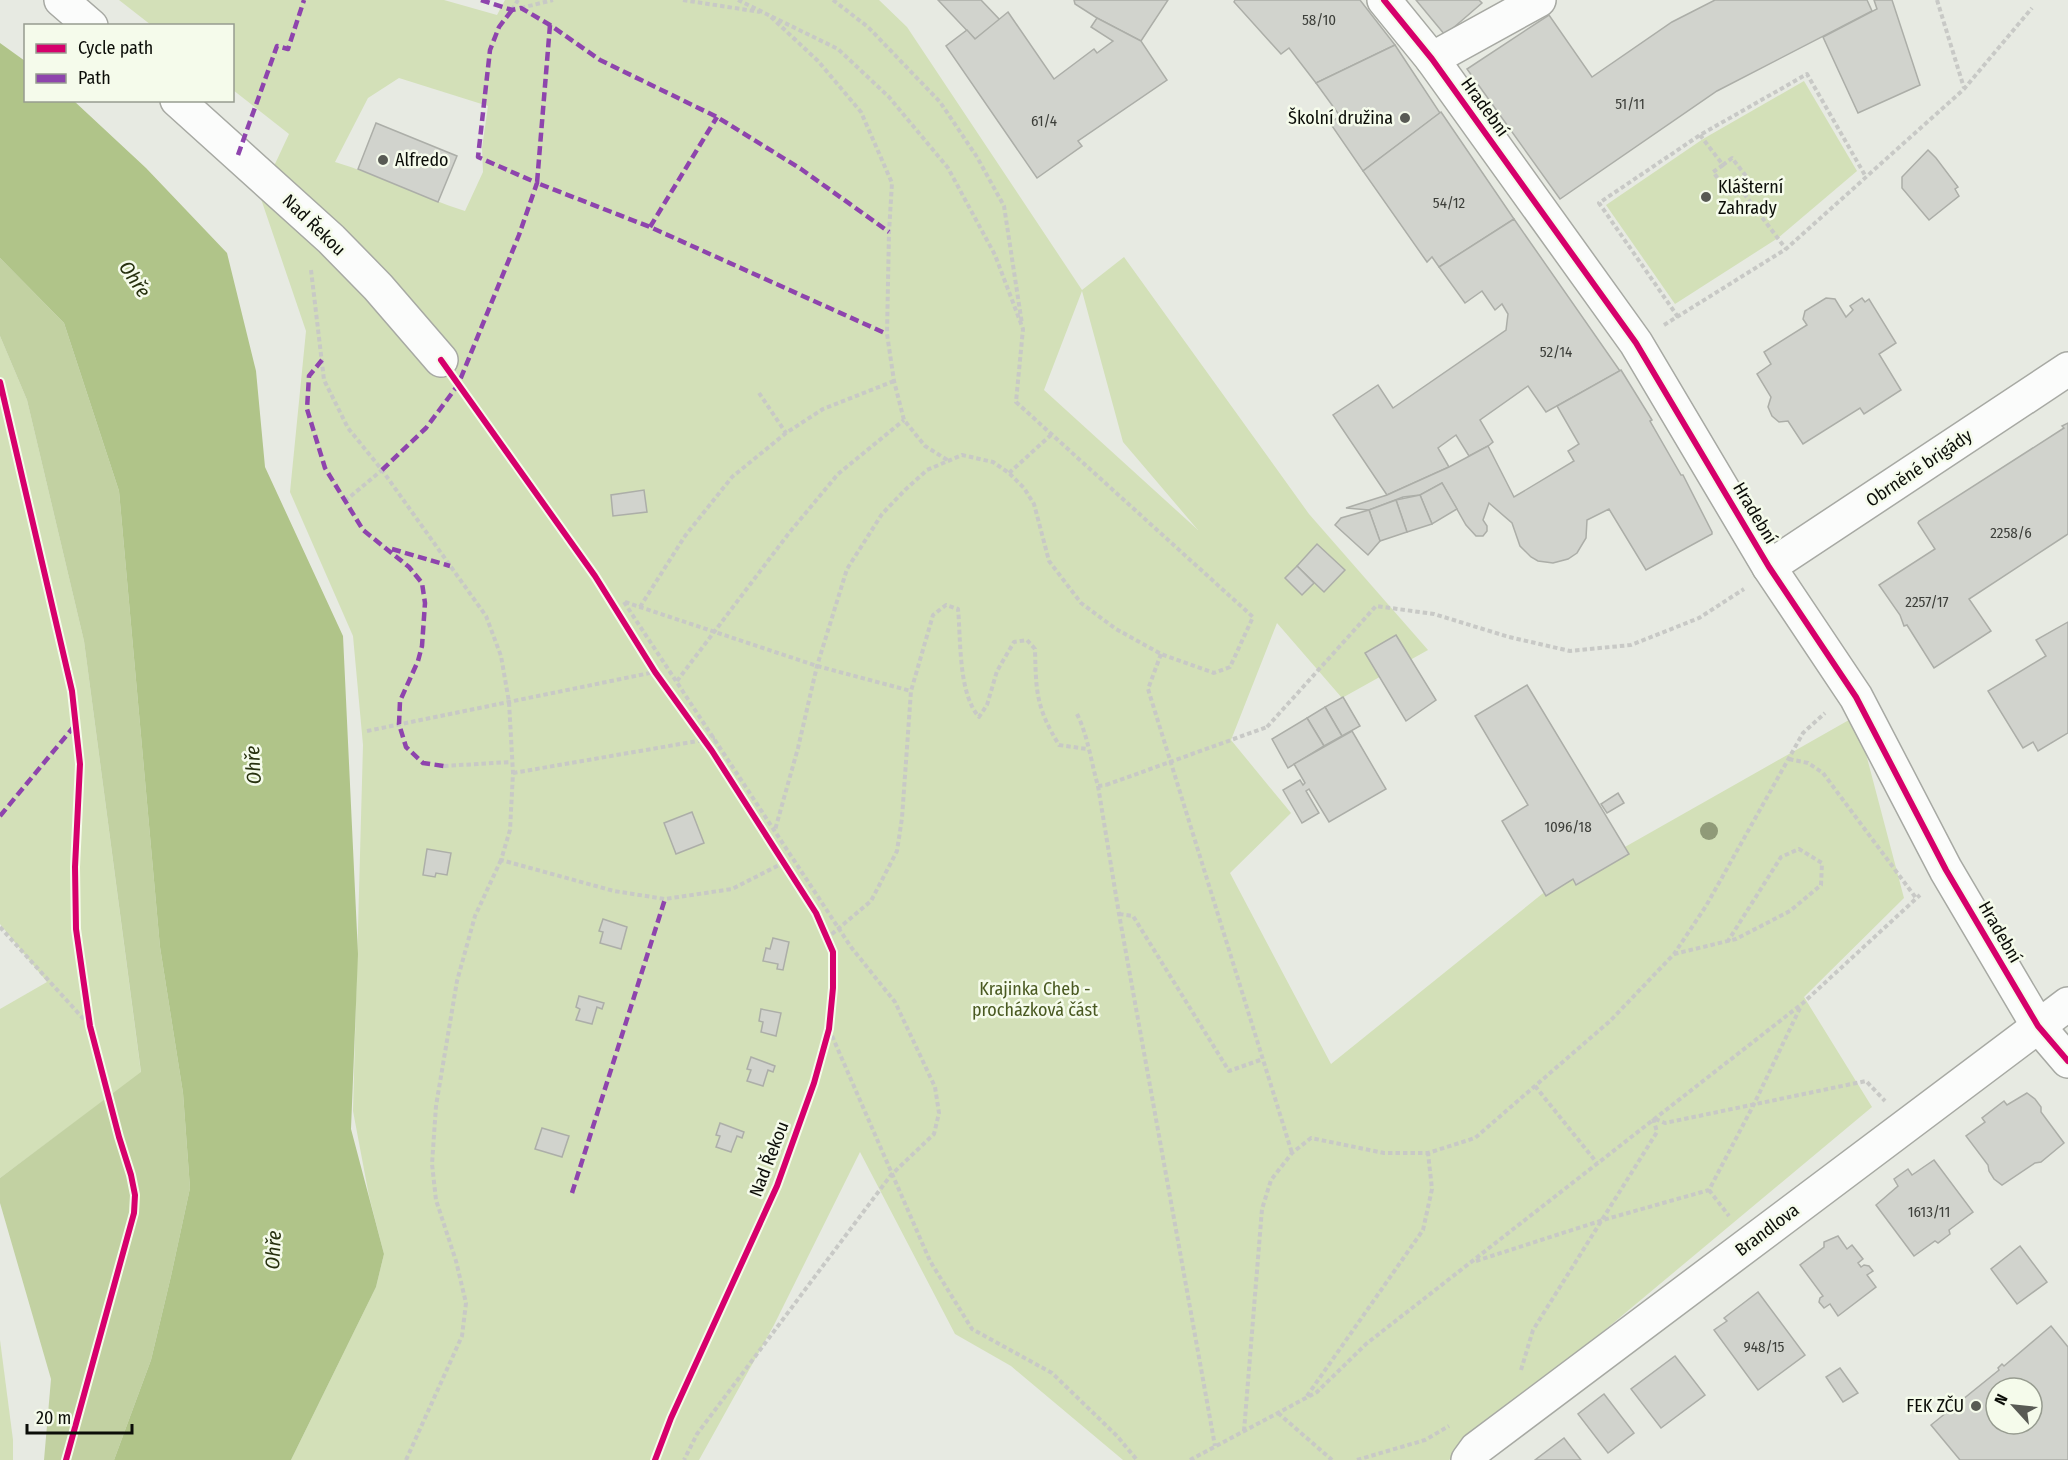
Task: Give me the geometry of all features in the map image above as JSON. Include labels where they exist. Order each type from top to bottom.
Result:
[{"type":"street","points":[[61,0],[89,24]]},
{"type":"street","name":"Hradební","points":[[1384,0],[1432,58],[1641,351],[1769,567],[1856,697],[1946,870],[2038,1026],[2068,1061]]},
{"type":"street","points":[[1432,58],[1539,0]]},
{"type":"street","name":"Nad Řekou","points":[[179,102],[303,213],[378,287],[441,360]]},
{"type":"street","name":"Obrněné brigády","points":[[1769,567],[2068,369]]},
{"type":"street","name":"Brandlova","points":[[1468,1460],[1476,1449],[1538,1404],[1897,1113],[2038,1026],[2068,1004]]},
{"type":"path","points":[[512,10],[518,0]]},
{"type":"path","points":[[521,8],[553,0]]},
{"type":"path","points":[[684,0],[767,13],[818,61],[861,112],[892,183],[887,334],[894,381],[904,420],[925,446],[949,461]]},
{"type":"path","points":[[738,0],[838,49],[889,97],[948,168],[995,255],[1023,329]]},
{"type":"path","points":[[775,830],[798,748],[817,666],[847,569],[882,514],[927,470],[962,455],[993,462],[1009,473],[1024,488],[1034,504],[1049,561],[1081,603],[1116,629],[1161,654],[1214,672],[1230,667],[1253,617],[1016,402],[1023,329],[1004,206],[977,157],[940,102],[868,27],[833,0]]},
{"type":"path","points":[[1937,0],[1964,89]]},
{"type":"path","points":[[1641,351],[1678,317],[1786,249],[1964,89],[2032,8]]},
{"type":"path","points":[[1678,317],[1599,203],[1700,135],[1807,74],[1866,177]]},
{"type":"path","points":[[1700,135],[1723,165]]},
{"type":"path","points":[[1732,158],[1749,180],[1730,194],[1713,172],[1723,165],[1732,158]]},
{"type":"path","points":[[1739,187],[1786,249]]},
{"type":"path","points":[[303,213],[324,380],[348,428],[382,470],[486,616],[501,656],[509,702],[513,773],[510,830],[501,860],[476,916],[457,981],[436,1106],[432,1164],[436,1200],[456,1262],[466,1303],[462,1336],[405,1460]]},
{"type":"path","points":[[640,607],[685,536],[732,477],[786,434],[823,409],[894,381]]},
{"type":"path","points":[[759,393],[786,434]]},
{"type":"path","points":[[676,681],[782,542],[838,474],[904,420]]},
{"type":"path","points":[[1009,473],[1051,435]]},
{"type":"path","points":[[345,501],[382,470]]},
{"type":"path","points":[[1098,786],[1267,727],[1376,606],[1434,614],[1509,637],[1570,651],[1631,645],[1699,618],[1742,590],[1769,567]]},
{"type":"path","points":[[684,1460],[697,1434],[891,1174],[934,1134],[939,1113],[935,1087],[895,1002],[851,947],[624,602],[817,666],[911,691]]},
{"type":"path","points":[[823,930],[828,942],[839,928],[871,901],[897,851],[903,818],[911,691],[933,615],[946,605],[958,609],[965,685],[972,709],[979,717],[987,705],[997,671],[1014,642],[1027,640],[1035,649],[1036,693],[1045,722],[1059,745],[1087,749]]},
{"type":"path","points":[[1161,654],[1148,689],[1292,1153]]},
{"type":"path","points":[[367,731],[655,672]]},
{"type":"path","points":[[1244,1431],[1262,1209],[1271,1180],[1292,1153],[1311,1138],[1384,1153],[1428,1153],[1475,1138],[1610,1022],[1674,954],[1706,906],[1803,733],[1823,714],[1856,697]]},
{"type":"path","points":[[1077,714],[1084,729],[1087,749],[1098,786],[1215,1446]]},
{"type":"path","points":[[1823,714],[1829,724]]},
{"type":"path","points":[[513,773],[715,738]]},
{"type":"path","points":[[1789,759],[1808,762],[1823,773],[1916,898]]},
{"type":"path","points":[[444,766],[511,762]]},
{"type":"path","points":[[1674,954],[1728,941],[1736,939],[1790,911],[1821,885],[1822,863],[1799,849],[1781,857],[1728,941]]},
{"type":"path","points":[[501,860],[614,891],[665,898],[732,889],[783,863],[790,873]]},
{"type":"path","points":[[1190,1460],[1317,1392],[1366,1344],[1803,1003],[1946,870]]},
{"type":"path","points":[[1119,914],[1133,916],[1229,1071],[1263,1059]]},
{"type":"path","points":[[0,927],[90,1026]]},
{"type":"path","points":[[1473,1262],[1603,1220],[1709,1190],[1803,1003]]},
{"type":"path","points":[[88,1015],[92,1036]]},
{"type":"path","points":[[826,1040],[830,1019]]},
{"type":"path","points":[[829,1029],[930,1261],[972,1329],[1052,1373],[1117,1436],[1137,1460]]},
{"type":"path","points":[[1653,1118],[1665,1123],[1866,1081],[1897,1113]]},
{"type":"path","points":[[1535,1086],[1597,1162]]},
{"type":"path","points":[[1894,1094],[1897,1113]]},
{"type":"path","points":[[1876,1108],[1897,1113]]},
{"type":"path","points":[[1538,1404],[1520,1375],[1533,1330],[1657,1132],[1653,1118]]},
{"type":"path","points":[[1306,1398],[1423,1230],[1432,1189],[1428,1153]]},
{"type":"path","points":[[1729,1216],[1738,1210]]},
{"type":"path","points":[[1278,1413],[1332,1460]]},
{"type":"path","points":[[1358,1460],[1425,1440],[1453,1423]]},
{"type":"green space","name":"Krajinka Cheb - procházková část","points":[[119,0],[444,0],[497,15],[505,0],[879,0],[907,27],[1082,290],[1124,257],[1309,514],[1428,650],[1342,698],[1277,623],[1231,740],[1291,813],[1230,873],[1331,1064],[1542,894],[1856,716],[1904,898],[1804,997],[1872,1107],[1449,1460],[1123,1460],[1011,1366],[955,1334],[860,1152],[774,1325],[699,1460],[291,1460],[376,1287],[384,1254],[369,1196],[353,1111],[363,745],[353,636],[290,492],[306,331],[260,196],[289,134],[234,91],[234,24],[150,24]],"holes":[[[399,78],[488,106],[482,148],[483,172],[465,211],[335,162],[368,98]],[[1082,291],[1123,442],[1198,530],[1044,390]]]},
{"type":"green space","points":[[1804,81],[1857,171],[1778,238],[1675,304],[1606,205],[1703,139]]},
{"type":"green space","points":[[0,336],[27,400],[84,641],[141,1073],[0,1178],[0,1009],[47,982],[0,924]]},
{"type":"green space","points":[[0,1340],[13,1440],[13,1460],[0,1460]]},
{"type":"shaded area","points":[[0,258],[64,323],[119,491],[160,947],[183,1093],[190,1188],[151,1360],[114,1460],[44,1460],[51,1379],[0,1203],[0,1178],[141,1072],[84,641],[27,400],[0,336]]},
{"type":"water","name":"Ohře","points":[[0,43],[24,60],[24,102],[75,102],[146,168],[227,253],[256,371],[265,467],[343,636],[358,954],[351,1129],[384,1254],[376,1287],[291,1460],[114,1460],[151,1360],[190,1188],[183,1093],[160,947],[119,491],[64,323],[0,258]]},
{"type":"building","points":[[938,0],[981,0],[1000,20],[975,39]]},
{"type":"building","points":[[1074,0],[1168,0],[1141,41],[1097,18],[1075,4]]},
{"type":"building","points":[[1235,0],[1360,0],[1395,45],[1316,83],[1289,48],[1281,54],[1234,2]]},
{"type":"building","points":[[1416,0],[1479,0],[1482,3],[1445,35]]},
{"type":"building","points":[[1715,0],[1867,0],[1872,11],[1717,91],[1560,199],[1467,69],[1549,15],[1592,77],[1672,22]]},
{"type":"building","points":[[1874,0],[1892,0],[1920,85],[1858,113],[1823,37],[1877,9]]},
{"type":"building","points":[[1008,12],[1054,79],[1094,49],[1097,53],[1113,41],[1091,27],[1097,18],[1141,41],[1167,80],[1078,141],[1082,146],[1037,178],[946,46],[967,30],[975,39]]},
{"type":"building","points":[[1395,45],[1440,113],[1363,171],[1330,123],[1340,116],[1316,83]]},
{"type":"building","points":[[1441,112],[1514,219],[1439,267],[1432,257],[1427,262],[1363,171]]},
{"type":"building","points":[[376,123],[457,156],[438,202],[358,169]]},
{"type":"building","points":[[1928,150],[1958,187],[1955,189],[1959,196],[1929,220],[1902,188],[1902,177]]},
{"type":"building","points":[[1514,219],[1620,371],[1546,412],[1528,386],[1480,420],[1493,442],[1488,446],[1469,456],[1456,435],[1438,448],[1449,467],[1387,495],[1333,415],[1378,385],[1393,408],[1506,330],[1508,314],[1502,304],[1495,310],[1482,291],[1465,303],[1439,267]]},
{"type":"building","points":[[1826,298],[1835,299],[1846,317],[1853,310],[1850,306],[1862,298],[1865,302],[1869,299],[1896,343],[1879,354],[1901,390],[1864,414],[1860,408],[1803,444],[1788,421],[1779,422],[1772,416],[1768,407],[1771,397],[1757,374],[1771,364],[1764,352],[1807,325],[1803,319],[1805,311]]},
{"type":"building","points":[[1621,370],[1683,475],[1712,532],[1646,570],[1609,509],[1587,520],[1586,538],[1577,553],[1568,559],[1553,563],[1538,561],[1531,557],[1520,546],[1512,523],[1489,503],[1483,520],[1487,531],[1483,536],[1476,536],[1466,525],[1442,483],[1420,495],[1403,497],[1369,510],[1346,508],[1387,495],[1449,467],[1488,446],[1514,497],[1574,461],[1568,451],[1579,444],[1557,406]]},
{"type":"building","points":[[2068,423],[2068,534],[1969,599],[1991,631],[1934,668],[1907,625],[1904,626],[1900,615],[1879,585],[1935,549],[1918,523],[1919,521],[2064,428],[2062,426]]},
{"type":"building","points":[[1442,483],[1457,509],[1432,524],[1420,495]]},
{"type":"building","points":[[644,490],[647,512],[613,516],[611,495]]},
{"type":"building","points":[[1420,495],[1432,524],[1407,532],[1396,500]]},
{"type":"building","points":[[1396,500],[1407,532],[1380,541],[1369,510]]},
{"type":"building","points":[[1369,510],[1380,541],[1368,555],[1335,525],[1341,518]]},
{"type":"building","points":[[1317,544],[1345,570],[1324,592],[1297,566]]},
{"type":"building","points":[[1297,566],[1314,583],[1302,595],[1285,578]]},
{"type":"building","points":[[2068,622],[2068,733],[2038,751],[2033,742],[2023,748],[1988,691],[2046,656],[2036,640]]},
{"type":"building","points":[[1396,635],[1436,700],[1406,721],[1365,653]]},
{"type":"building","points":[[1527,685],[1629,854],[1576,885],[1573,879],[1546,896],[1502,821],[1528,805],[1475,716]]},
{"type":"building","points":[[1343,697],[1360,726],[1342,736],[1325,707]]},
{"type":"building","points":[[1325,707],[1342,736],[1324,746],[1307,718]]},
{"type":"building","points":[[1307,718],[1324,746],[1288,768],[1272,739]]},
{"type":"building","points":[[1352,731],[1386,789],[1329,822],[1309,789],[1306,791],[1319,813],[1302,823],[1283,790],[1300,780],[1303,785],[1305,783],[1294,764]]},
{"type":"building","points":[[1618,793],[1624,803],[1607,813],[1601,804]]},
{"type":"building","points":[[692,812],[704,843],[676,854],[664,823]]},
{"type":"building","points":[[427,849],[451,853],[447,875],[436,873],[435,877],[423,875]]},
{"type":"building","points":[[603,919],[627,927],[621,949],[600,943],[603,932],[599,931]]},
{"type":"building","points":[[773,938],[789,942],[783,970],[777,969],[778,964],[763,961],[766,948],[770,949]]},
{"type":"building","points":[[579,996],[604,1003],[602,1009],[597,1007],[592,1024],[576,1020],[580,1009],[576,1007]]},
{"type":"building","points":[[761,1009],[781,1013],[776,1036],[761,1032],[763,1022],[759,1021]]},
{"type":"building","points":[[751,1057],[775,1066],[773,1072],[768,1070],[763,1086],[747,1081],[751,1070],[747,1069]]},
{"type":"building","points":[[2027,1093],[2041,1107],[2041,1112],[2064,1143],[2041,1162],[2035,1163],[2002,1185],[1994,1179],[1988,1165],[1966,1136],[1985,1122],[1982,1118],[2004,1101],[2007,1105]]},
{"type":"building","points":[[720,1123],[744,1132],[742,1138],[737,1136],[731,1152],[716,1147],[720,1136],[716,1135]]},
{"type":"building","points":[[542,1128],[569,1136],[562,1157],[535,1149]]},
{"type":"building","points":[[1934,1160],[1973,1212],[1949,1230],[1950,1234],[1938,1243],[1935,1241],[1914,1256],[1876,1205],[1898,1186],[1894,1179],[1908,1169],[1912,1175]]},
{"type":"building","points":[[1838,1236],[1847,1249],[1852,1245],[1863,1259],[1858,1263],[1861,1267],[1869,1266],[1873,1271],[1867,1275],[1876,1287],[1838,1316],[1830,1304],[1824,1308],[1819,1302],[1823,1296],[1800,1265],[1824,1247],[1824,1242]]},
{"type":"building","points":[[2020,1246],[2047,1282],[2017,1304],[1991,1269]]},
{"type":"building","points":[[1758,1292],[1805,1355],[1758,1390],[1714,1330],[1727,1321],[1724,1318]]},
{"type":"building","name":"FEK ZČU","points":[[2051,1326],[2068,1347],[2068,1460],[1960,1460],[1931,1425],[1984,1382],[1984,1436],[2044,1436],[2044,1376],[1992,1376],[2002,1364],[2004,1366]]},
{"type":"building","points":[[1675,1356],[1705,1395],[1661,1428],[1631,1389]]},
{"type":"building","points":[[1840,1368],[1858,1393],[1843,1402],[1826,1377]]},
{"type":"building","points":[[1604,1394],[1634,1433],[1608,1453],[1578,1414]]},
{"type":"building","points":[[1564,1438],[1581,1460],[1535,1460]]},
{"type":"marked path","points":[[238,155],[277,46],[288,49],[304,0]]},
{"type":"marked path","points":[[481,0],[512,10],[521,8],[600,60],[717,117],[801,169],[889,232]]},
{"type":"marked path","points":[[382,470],[426,428],[458,385],[519,235],[537,183],[478,157],[490,50],[499,27],[512,10]]},
{"type":"marked path","points":[[550,25],[537,183],[650,227],[887,334]]},
{"type":"marked path","points":[[650,227],[717,117]]},
{"type":"marked path","points":[[322,360],[309,376],[307,409],[325,468],[363,530],[409,567],[422,583],[425,603],[422,646],[418,661],[400,701],[399,724],[406,747],[423,763],[444,766]]},
{"type":"marked path","points":[[392,549],[450,566]]},
{"type":"marked path","points":[[0,816],[76,724]]},
{"type":"marked path","points":[[572,1193],[665,899]]},
{"type":"cycle path","points":[[1384,0],[1432,59],[1636,343],[1769,567],[1856,697],[1946,870],[2038,1026],[2068,1061]]},
{"type":"cycle path","points":[[441,360],[595,576],[655,672],[712,751],[816,913],[833,952],[833,988],[829,1029],[814,1083],[777,1186],[671,1418],[655,1460]]},
{"type":"cycle path","points":[[0,382],[72,691],[80,764],[75,867],[76,929],[90,1026],[135,1195],[134,1213],[66,1460]]},
{"type":"place","name":"Školní družina","points":[[1405,118]]},
{"type":"place","name":"Alfredo","points":[[383,160]]},
{"type":"place","name":"Klášterní Zahrady","points":[[1706,197]]},
{"type":"place","name":"FEK ZČU","points":[[1976,1406]]}]
